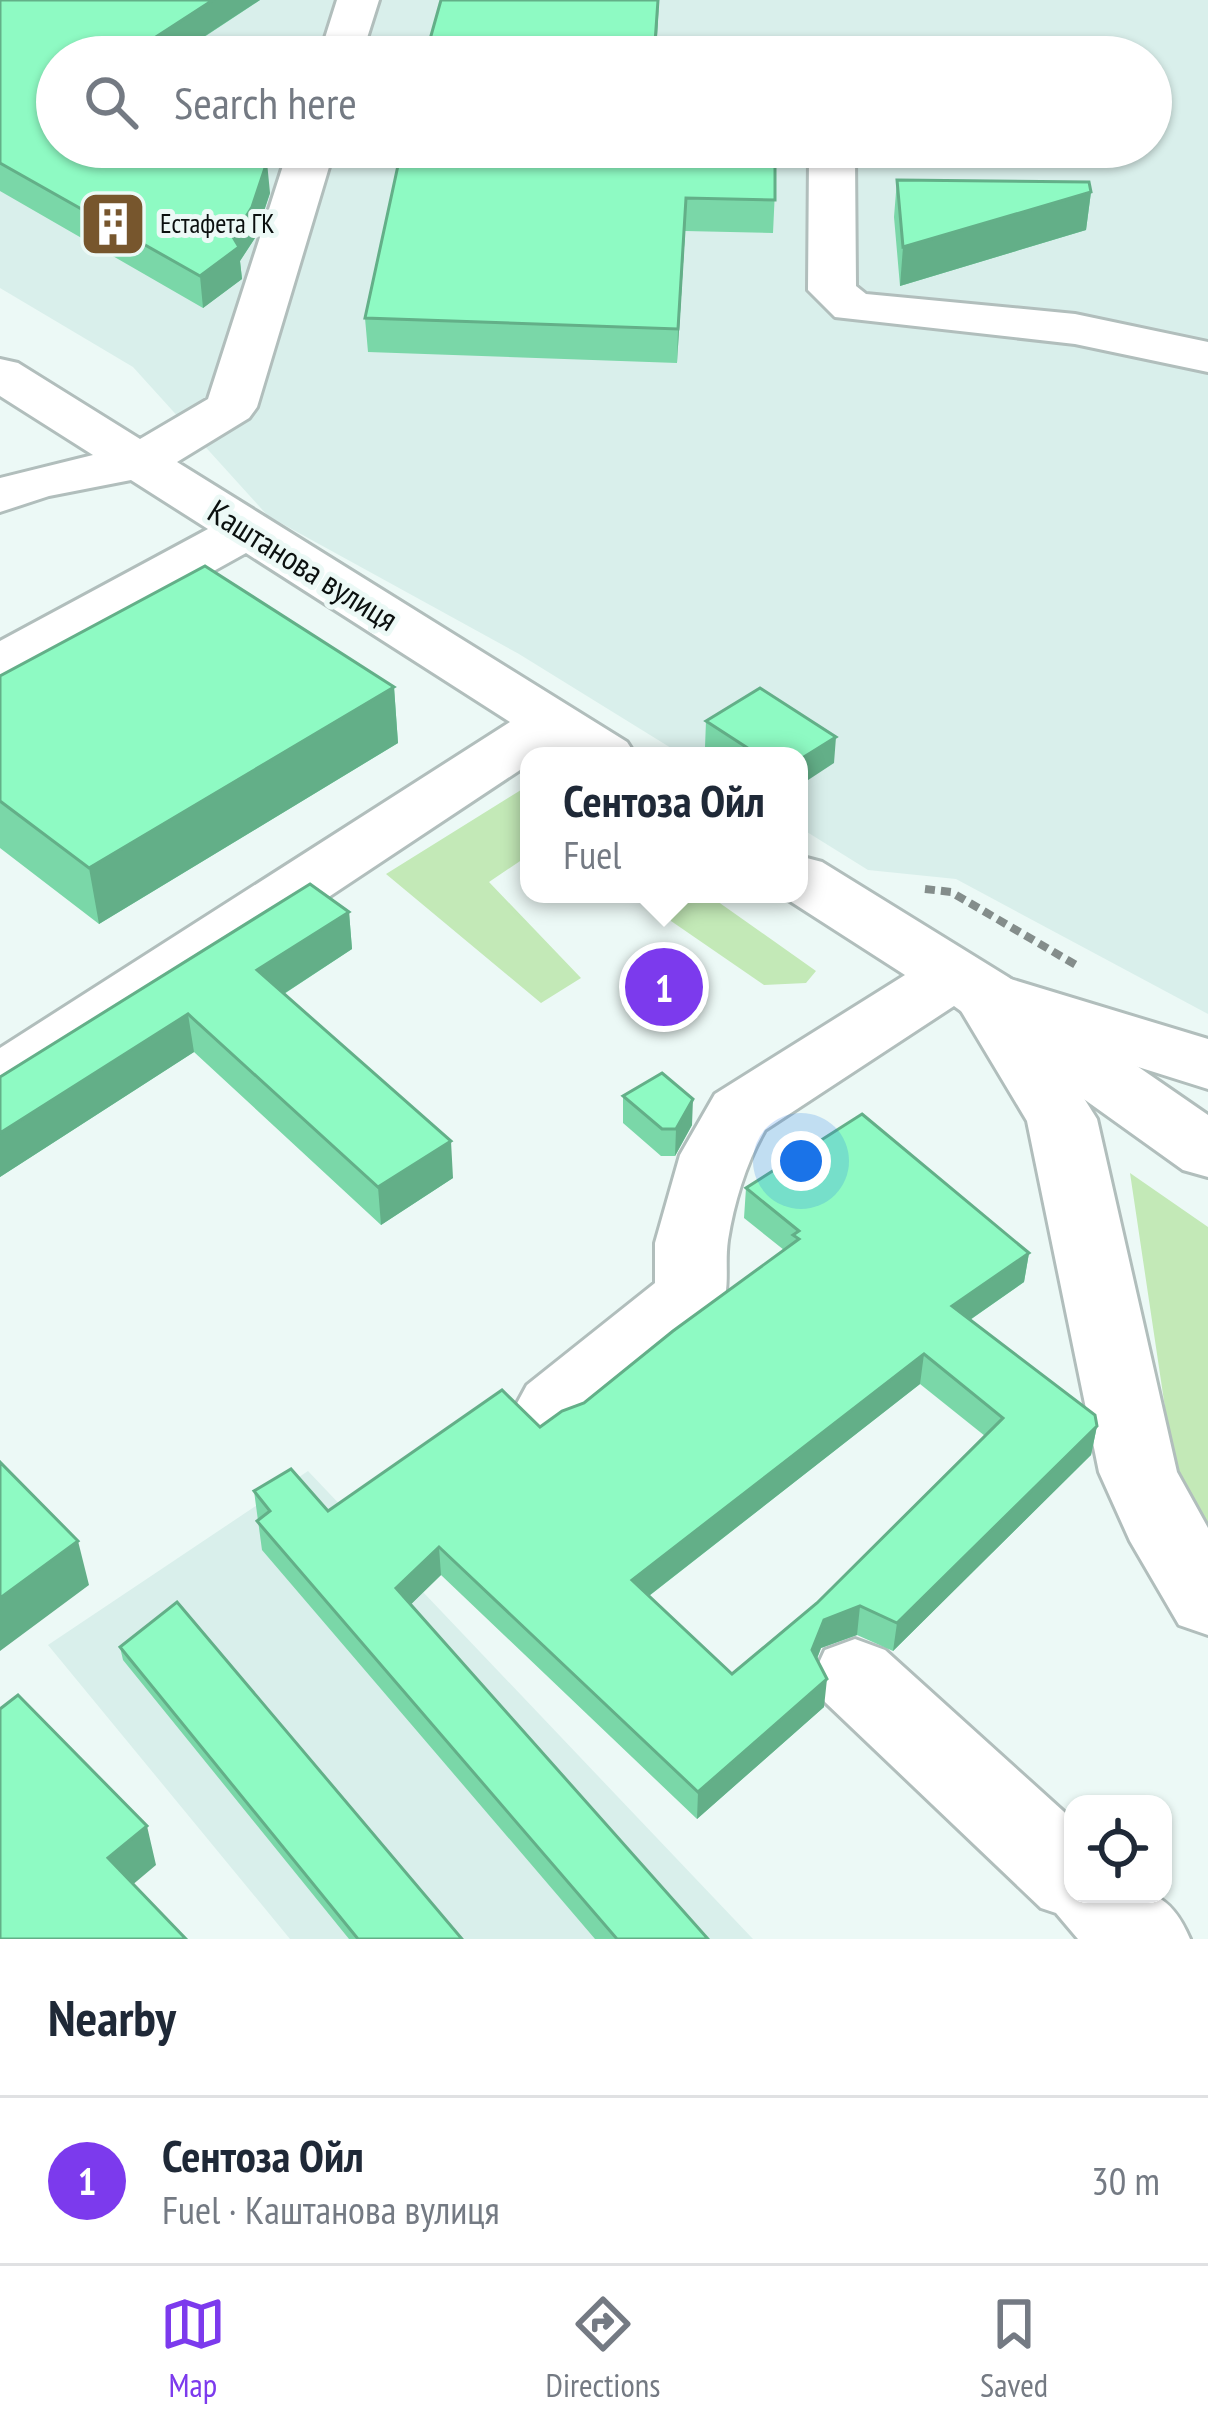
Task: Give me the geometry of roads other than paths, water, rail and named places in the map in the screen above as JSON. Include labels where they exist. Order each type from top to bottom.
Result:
[{"type":"street","points":[[347,36],[358,0]]},
{"type":"street","points":[[0,496],[35,483],[140,462],[231,407],[305,168]]},
{"type":"street","points":[[832,168],[832,290],[852,307],[1075,329],[1208,357]]},
{"type":"street","name":"Каштанова вулиця","points":[[0,374],[592,747]]},
{"type":"street","points":[[0,665],[248,530]]},
{"type":"street","points":[[0,1082],[553,722]]},
{"type":"street","points":[[808,884],[969,984],[1208,1151]]},
{"type":"street","points":[[969,984],[1062,1119],[1138,1472],[1158,1517],[1208,1600]]},
{"type":"street","points":[[554,1407],[692,1295],[691,1243],[716,1155],[740,1112],[969,984],[1208,1064]]},
{"type":"street","points":[[855,1676],[1064,1870]]},
{"type":"street","points":[[1103,1903],[1145,1939]]},
{"type":"place","name":"Естафета ГК","points":[[113,224]]},
{"type":"place","name":"Сентоза Ойл","points":[[664,987]]}]
